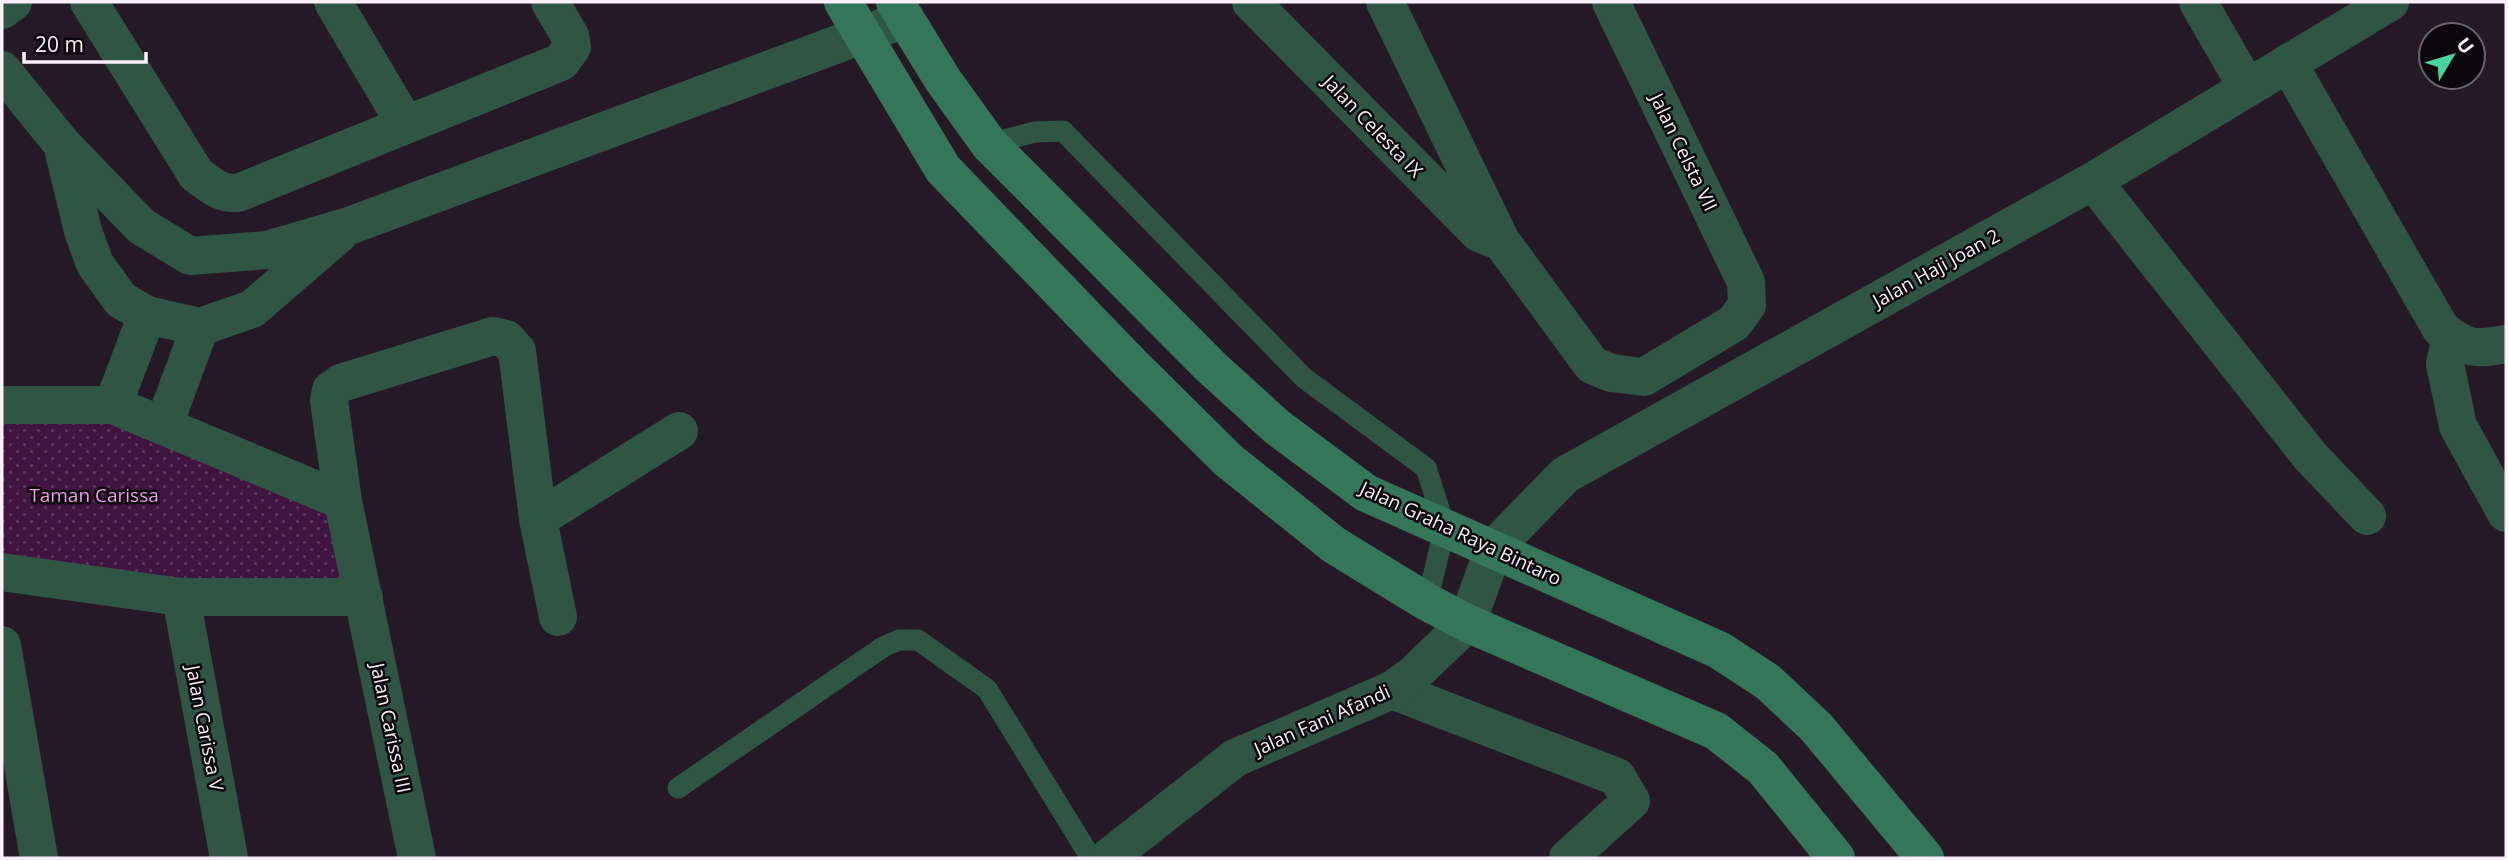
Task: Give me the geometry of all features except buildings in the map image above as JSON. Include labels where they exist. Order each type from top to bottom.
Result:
[{"type":"main road","points":[[843,2],[943,169],[1130,363],[1228,460],[1334,545],[1427,602],[1467,623],[1716,731],[1763,768],[1836,858]]},
{"type":"main road","name":"Jalan Graha Raya Bintaro","points":[[900,11],[943,80],[989,144],[1211,368],[1277,427],[1366,493],[1719,650],[1768,682],[1816,727],[1925,858]]},
{"type":"street","points":[[2,10],[13,2]]},
{"type":"street","points":[[89,2],[196,174],[220,191],[238,193],[561,62],[572,47],[570,36],[550,2]]},
{"type":"street","points":[[333,2],[407,125]]},
{"type":"street","name":"Jalan Celesta IX","points":[[1251,2],[1479,233],[1501,241]]},
{"type":"street","name":"Jalan Celesta IX","points":[[1385,2],[1501,241],[1584,356],[1592,365],[1611,373]]},
{"type":"street","name":"Jalan Celsta VII","points":[[1611,2],[1746,282],[1747,305],[1734,323],[1644,377],[1611,373]]},
{"type":"street","points":[[2198,2],[2247,88]]},
{"type":"street","name":"Jalan Haji Joan 2","points":[[1494,548],[1565,475],[2093,181],[2390,2]]},
{"type":"street","points":[[2,70],[62,144],[141,226],[190,256],[267,250],[349,226],[862,36],[900,11]]},
{"type":"street","points":[[2288,64],[2441,329],[2461,345],[2478,349],[2506,344]]},
{"type":"street","points":[[62,144],[83,231],[95,264],[121,300],[147,315],[200,327],[252,309],[349,226]]},
{"type":"street","points":[[2093,181],[2310,456],[2367,516]]},
{"type":"street","points":[[113,405],[147,315]]},
{"type":"street","points":[[163,425],[200,327]]},
{"type":"street","name":"Jalan Carissa III","points":[[418,858],[343,501],[329,401],[331,390],[341,383],[494,336],[506,339],[517,351],[538,519]]},
{"type":"street","points":[[2451,337],[2445,363],[2458,426],[2506,513]]},
{"type":"street","points":[[2,405],[113,405],[343,501]]},
{"type":"street","points":[[558,617],[538,519],[679,431]]},
{"type":"street","name":"Jalan Fani Afandi","points":[[1108,858],[1236,758],[1392,690],[1413,676],[1467,623],[1494,548]]},
{"type":"street","points":[[2,572],[181,597],[364,597]]},
{"type":"street","name":"Jalan Carissa V","points":[[181,597],[229,858]]},
{"type":"street","points":[[2,645],[39,858]]},
{"type":"street","points":[[1392,690],[1618,777],[1631,800],[1568,858]]},
{"type":"lane","points":[[989,144],[1035,132],[1063,131],[1304,378],[1426,468],[1445,527],[1427,602]]},
{"type":"lane","points":[[678,788],[883,647],[899,640],[918,640],[987,689],[1091,858]]},
{"type":"green space","name":"Taman Carissa","points":[[2,405],[113,405],[343,501],[364,597],[2,572]]}]
